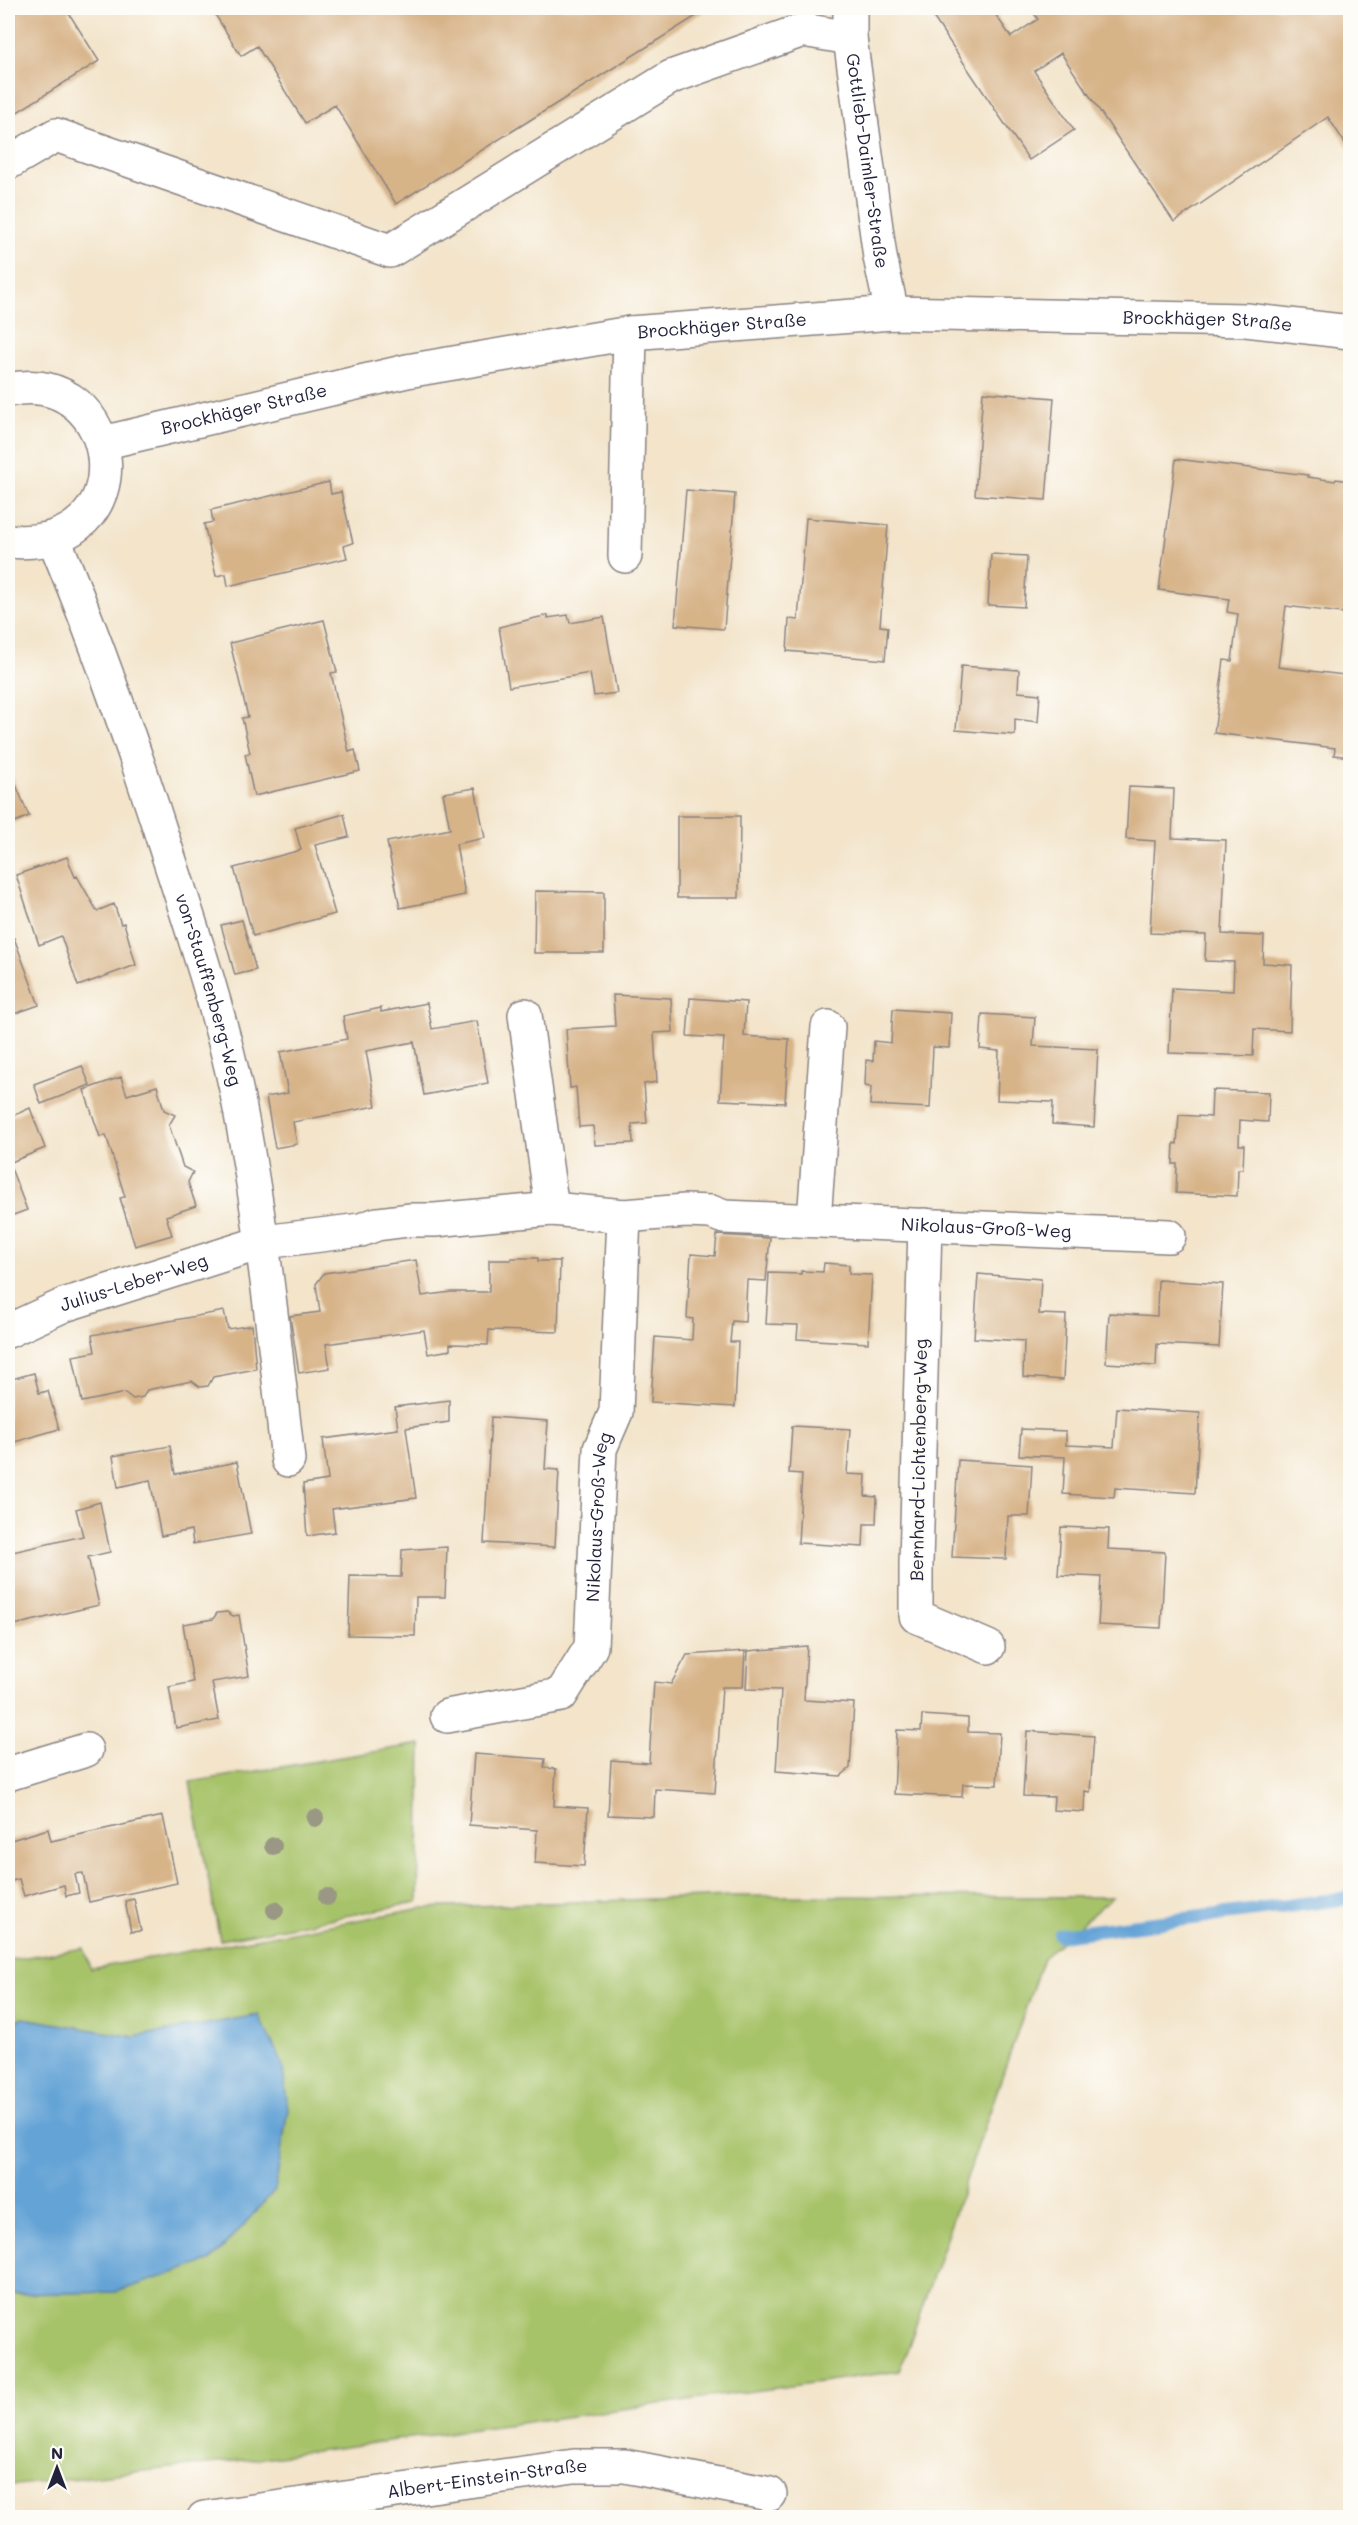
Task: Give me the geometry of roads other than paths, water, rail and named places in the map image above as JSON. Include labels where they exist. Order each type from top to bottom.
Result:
[{"type":"street","points":[[8,163],[56,135],[390,251],[671,77],[803,30],[850,22]]},
{"type":"street","name":"Gottlieb-Daimler-Straße","points":[[850,22],[880,257],[892,314]]},
{"type":"street","name":"Brockhäger Straße","points":[[102,443],[407,371],[630,333],[892,314],[1246,320],[1350,332]]},
{"type":"street","points":[[625,556],[630,333]]},
{"type":"street","points":[[8,390],[22,387],[48,390],[72,400],[90,419],[102,443],[105,466],[102,490],[91,510],[74,528],[54,539],[30,543],[8,541]]},
{"type":"street","name":"von-Stauffenberg-Weg","points":[[54,539],[107,675],[202,958],[236,1088],[264,1242],[288,1460]]},
{"type":"street","points":[[525,1015],[552,1209]]},
{"type":"street","points":[[814,1220],[828,1027]]},
{"type":"street","name":"Nikolaus-Groß-Weg","points":[[264,1242],[361,1230],[377,1224],[409,1220],[435,1220],[552,1209],[624,1216],[685,1211],[711,1212],[724,1217],[1169,1236]]},
{"type":"street","name":"Nikolaus-Groß-Weg","points":[[447,1716],[561,1695],[591,1647],[600,1449],[616,1412],[624,1216]]},
{"type":"street","name":"Bernhard-Lichtenberg-Weg","points":[[925,1225],[916,1616],[988,1647]]},
{"type":"street","name":"Julius-Leber-Weg","points":[[8,1331],[64,1305],[264,1242]]},
{"type":"street","points":[[8,1774],[86,1750]]},
{"type":"street","name":"Albert-Einstein-Straße","points":[[204,2517],[574,2466],[625,2466],[770,2494]]},
{"type":"water","points":[[258,2015],[282,2062],[288,2109],[275,2190],[212,2260],[116,2292],[8,2294],[8,2022],[23,2018],[134,2037]]},
{"type":"waterway","points":[[1060,1935],[1350,1898]]}]
